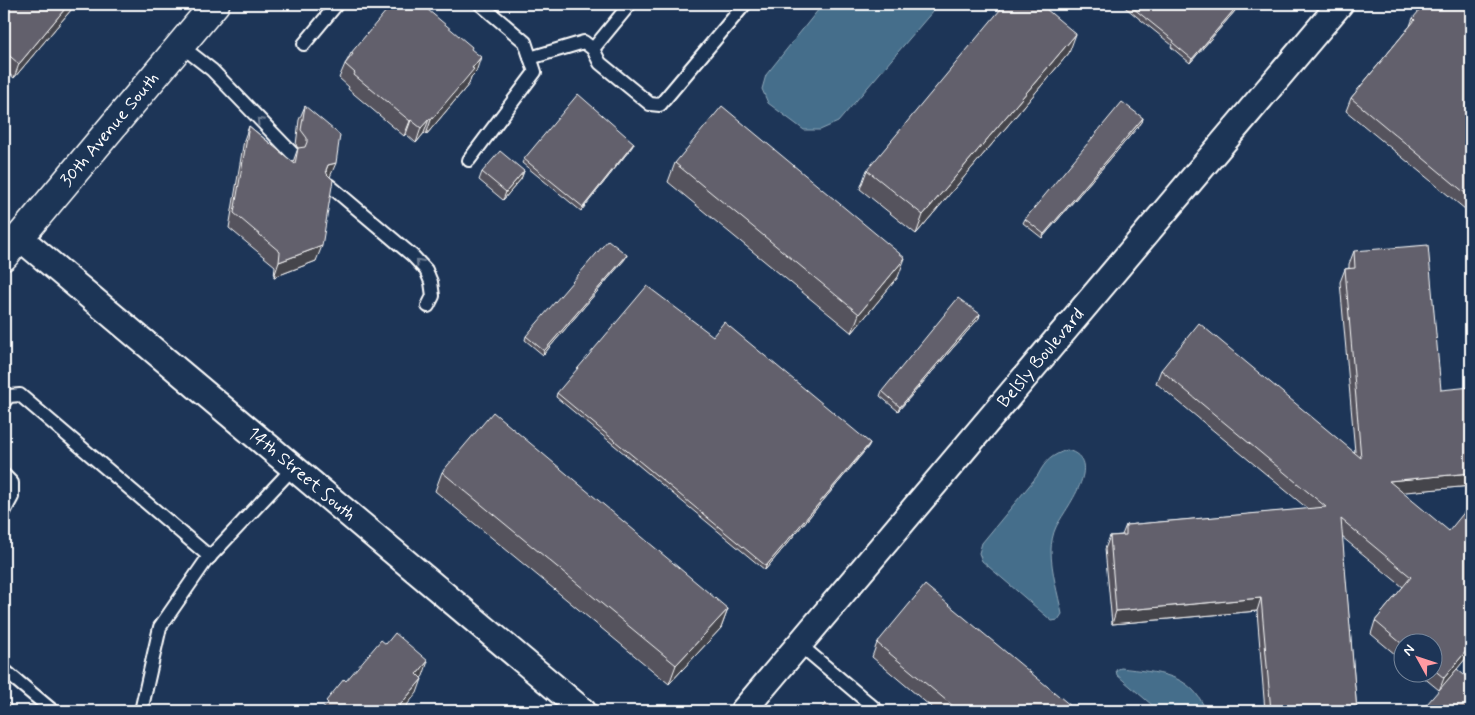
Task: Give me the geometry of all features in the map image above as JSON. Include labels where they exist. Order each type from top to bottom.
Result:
[{"type":"street","name":"30th Avenue South","points":[[11,247],[215,4]]},
{"type":"street","name":"Belsly Boulevard","points":[[743,711],[1340,4]]},
{"type":"street","name":"14th Street South","points":[[11,247],[293,468],[583,711]]},
{"type":"lane","points":[[304,44],[337,4]]},
{"type":"lane","points":[[469,160],[535,72],[525,42],[480,4]]},
{"type":"lane","points":[[593,49],[630,4]]},
{"type":"lane","points":[[530,58],[584,42],[593,49],[600,63],[650,104],[660,105],[745,4]]},
{"type":"lane","points":[[180,45],[212,70],[294,155]]},
{"type":"lane","points":[[329,185],[414,256],[426,270],[432,282],[433,296],[428,306]]},
{"type":"lane","points":[[4,402],[10,396],[20,395],[210,558]]},
{"type":"lane","points":[[141,711],[160,627],[210,558],[293,468]]},
{"type":"lane","points":[[4,475],[12,482],[12,497],[4,512]]},
{"type":"lane","points":[[800,644],[878,711]]},
{"type":"lane","points":[[4,670],[53,711]]},
{"type":"water","points":[[823,4],[939,4],[838,122],[820,130],[804,130],[768,103],[762,89],[766,75]]},
{"type":"water","points":[[1067,450],[1078,455],[1083,464],[1083,474],[1080,486],[1056,527],[1052,538],[1052,566],[1062,614],[1058,620],[1052,621],[982,561],[979,553],[982,543],[1038,475],[1046,462],[1053,456]]},
{"type":"water","points":[[1121,668],[1147,671],[1182,682],[1200,698],[1206,711],[1159,711],[1117,675],[1116,670]]},
{"type":"building","points":[[4,4],[69,4],[19,64],[4,51]]},
{"type":"building","points":[[392,4],[421,4],[472,47],[471,49],[481,57],[472,68],[474,69],[431,120],[429,119],[421,128],[354,75],[355,73],[345,64],[353,54],[351,53]]},
{"type":"building","points":[[1005,4],[1040,4],[1076,34],[923,215],[867,170]]},
{"type":"building","points":[[1128,4],[1239,4],[1192,59],[1173,43],[1174,41]]},
{"type":"building","points":[[1425,4],[1471,4],[1471,198],[1351,98],[1415,20],[1413,18]]},
{"type":"building","points":[[578,94],[634,143],[583,207],[524,159]]},
{"type":"building","points":[[1122,102],[1143,118],[1044,234],[1025,219]]},
{"type":"building","points":[[305,106],[340,135],[336,163],[328,165],[326,170],[333,180],[322,246],[279,262],[280,252],[234,213],[249,126],[295,164],[298,148],[305,147],[307,142],[307,138],[301,130]]},
{"type":"building","points":[[722,106],[905,258],[859,314],[675,163]]},
{"type":"building","points":[[500,151],[524,171],[506,192],[482,172]]},
{"type":"building","points":[[608,240],[627,255],[544,351],[526,336]]},
{"type":"building","points":[[1428,245],[1441,390],[1471,387],[1471,473],[1389,481],[1449,531],[1471,504],[1471,645],[1444,678],[1442,676],[1442,632],[1392,632],[1392,635],[1375,621],[1411,577],[1341,519],[1357,711],[1271,711],[1261,598],[1116,611],[1110,536],[1126,535],[1126,525],[1326,507],[1161,370],[1199,323],[1361,458],[1345,269],[1355,268],[1354,251]]},
{"type":"building","points":[[647,286],[713,336],[724,322],[870,443],[766,566],[557,393]]},
{"type":"building","points":[[958,298],[980,314],[900,407],[882,391]]},
{"type":"building","points":[[493,412],[728,609],[676,665],[442,472]]},
{"type":"building","points":[[925,585],[1077,711],[959,711],[877,643]]},
{"type":"building","points":[[395,633],[428,661],[417,674],[422,679],[395,711],[321,711],[328,703],[326,701],[344,679],[346,681],[381,640],[386,644]]},
{"type":"building","points":[[1457,669],[1471,681],[1471,711],[1421,711]]},
{"type":"building","points":[[4,700],[18,711],[4,711]]},
{"type":"building","points":[[826,703],[835,711],[819,711]]}]
